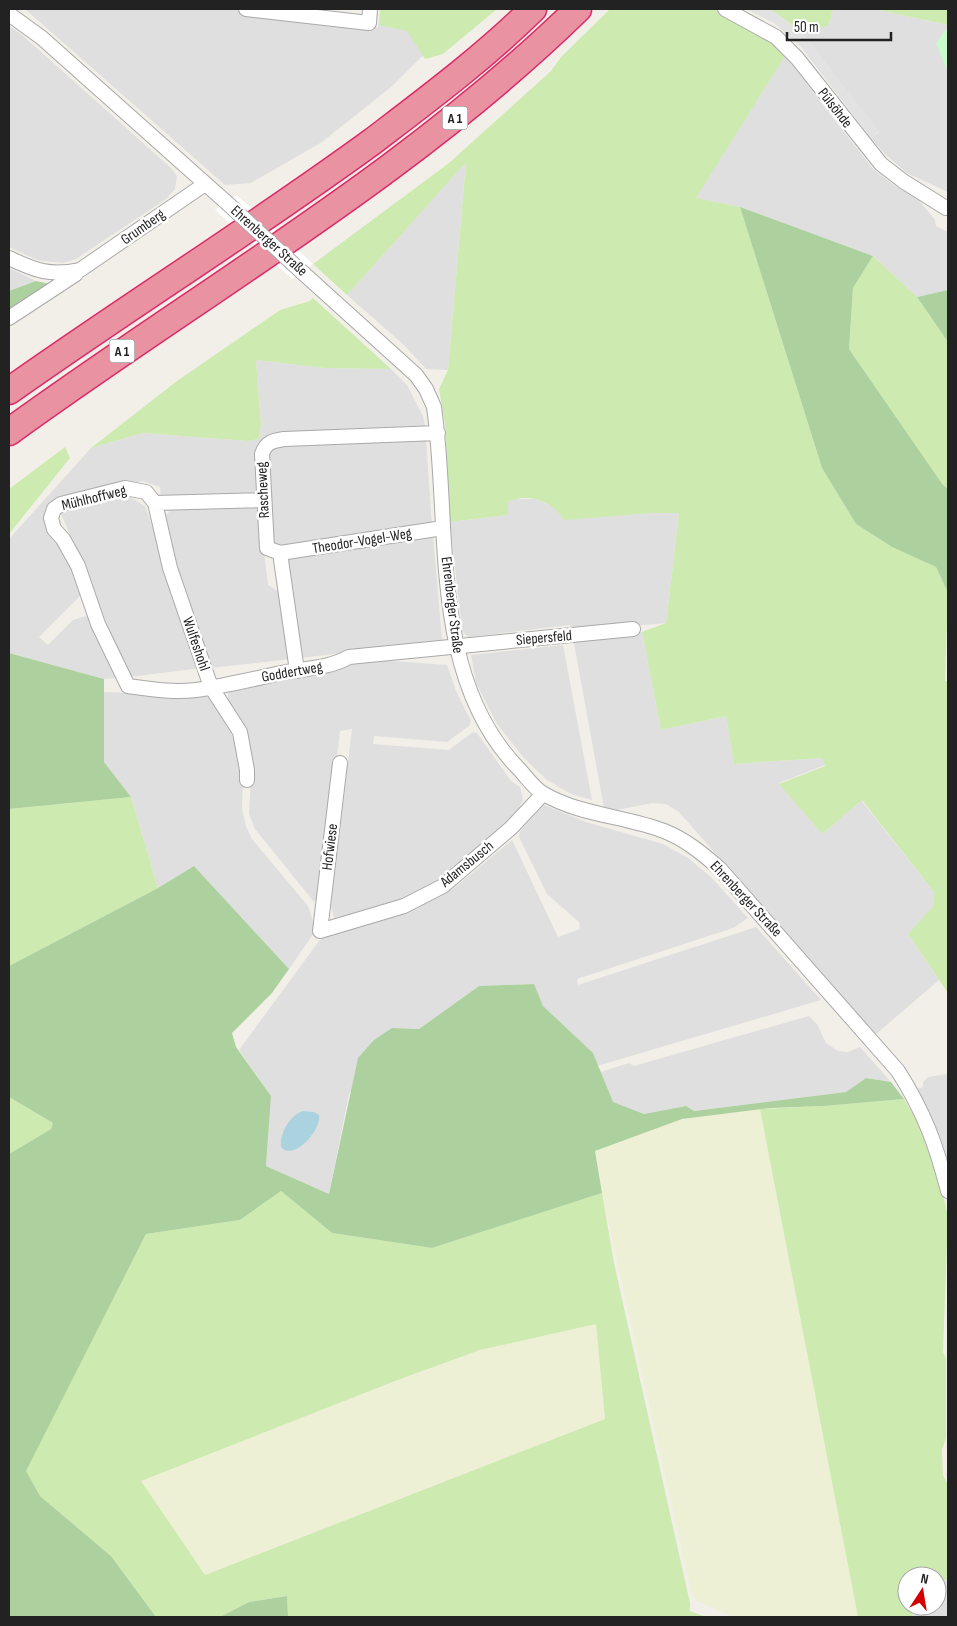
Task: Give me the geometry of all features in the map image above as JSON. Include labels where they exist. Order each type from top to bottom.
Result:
[{"type":"highway","name":"A 1","points":[[9,391],[71,347],[297,197],[442,90],[533,9]]},
{"type":"highway","name":"A 1","points":[[9,432],[100,366],[331,211],[470,107],[578,9]]},
{"type":"street","points":[[246,9],[369,23],[370,9]]},
{"type":"street","name":"Pülsöhde","points":[[725,9],[776,37],[797,58],[881,164],[903,181],[946,208]]},
{"type":"street","name":"Ehrenberger Straße","points":[[9,14],[42,38],[416,375],[426,389],[434,407],[438,433],[443,528],[455,646],[468,689],[483,721],[507,757],[543,794],[567,804],[666,832],[694,848],[720,869],[898,1071],[919,1105],[935,1144],[948,1191]]},
{"type":"street","name":"Grumberg","points":[[9,318],[205,184]]},
{"type":"street","name":"Grumberg","points":[[9,258],[41,272],[60,274],[80,270]]},
{"type":"street","name":"Rascheweg","points":[[280,553],[267,548],[262,454],[270,441],[438,433]]},
{"type":"street","name":"Mühlhoffweg","points":[[128,686],[98,624],[78,566],[63,539],[54,529],[51,518],[54,509],[61,504],[125,488],[146,492],[155,503]]},
{"type":"street","points":[[155,503],[263,500]]},
{"type":"street","name":"Wulfeshohl","points":[[155,503],[170,568],[211,687],[240,732],[247,780]]},
{"type":"street","name":"Theodor-Vogel-Weg","points":[[280,553],[443,528]]},
{"type":"street","points":[[280,553],[297,671]]},
{"type":"street","name":"Siepersfeld","points":[[455,646],[633,629]]},
{"type":"street","name":"Goddertweg","points":[[128,686],[163,691],[196,690],[335,665],[349,657],[455,646]]},
{"type":"street","name":"Hofwiese","points":[[320,932],[340,763]]},
{"type":"street","name":"Adamsbusch","points":[[320,932],[404,906],[443,886],[511,828],[543,794]]},
{"type":"shaded area","points":[[25,9],[236,10],[378,28],[379,20],[395,21],[446,33],[391,87],[322,142],[251,183],[225,185]]},
{"type":"shaded area","points":[[746,9],[771,9],[803,34],[879,131],[871,138],[801,47],[774,23]]},
{"type":"shaded area","points":[[833,9],[874,9],[948,25],[948,192],[907,173],[885,154],[871,138],[879,132],[803,34],[829,25]]},
{"type":"shaded area","points":[[9,26],[21,34],[171,168],[177,176],[175,189],[166,199],[76,259],[63,263],[37,260],[9,247]]},
{"type":"shaded area","points":[[785,56],[873,169],[895,186],[917,198],[935,220],[936,226],[948,232],[948,290],[917,297],[873,256],[740,207],[695,198]]},
{"type":"shaded area","points":[[466,161],[448,370],[426,369],[404,345],[347,295]]},
{"type":"shaded area","points":[[9,268],[36,281],[9,291]]},
{"type":"shaded area","points":[[256,360],[324,368],[391,369],[407,385],[423,416],[426,431],[265,436],[257,444],[259,490],[252,496],[161,500],[160,487],[143,481],[51,501],[46,519],[70,558],[81,595],[39,637],[48,645],[73,620],[86,616],[94,626],[118,678],[104,679],[9,653],[9,539],[91,448],[143,433],[248,441],[259,439],[261,425]]},
{"type":"shaded area","points":[[426,439],[432,526],[281,548],[272,541],[266,459],[273,447],[284,444]]},
{"type":"shaded area","points":[[127,495],[145,506],[202,668],[129,677],[60,511]]},
{"type":"shaded area","points":[[515,499],[536,499],[556,508],[679,513],[666,623],[571,632],[570,625],[468,637],[462,631],[450,522],[508,515],[508,502]]},
{"type":"shaded area","points":[[253,505],[259,511],[268,585],[284,595],[292,659],[210,668],[168,548],[166,515],[173,508]]},
{"type":"shaded area","points":[[433,535],[442,641],[300,658],[287,555]]},
{"type":"shaded area","points":[[642,632],[661,730],[726,716],[734,764],[822,758],[825,765],[779,783],[822,834],[861,800],[934,892],[935,905],[908,934],[939,980],[875,1035],[679,812],[666,804],[652,803],[617,810],[604,808],[573,638]]},
{"type":"shaded area","points":[[563,645],[592,800],[571,794],[547,780],[524,758],[497,724],[476,683],[471,655]]},
{"type":"shaded area","points":[[378,660],[447,665],[456,691],[471,721],[469,726],[447,742],[374,736],[373,744],[449,750],[473,732],[477,733],[511,781],[520,787],[523,800],[516,813],[500,829],[441,877],[439,883],[414,897],[335,922],[331,906],[352,729],[340,731],[321,892],[314,902],[255,829],[249,814],[251,776],[245,730],[237,713],[228,702],[228,693],[235,685]]},
{"type":"shaded area","points":[[103,692],[201,695],[209,697],[230,726],[243,779],[242,809],[246,826],[252,839],[308,906],[316,930],[289,969],[194,866],[158,888],[131,797],[104,762]]},
{"type":"shaded area","points":[[544,805],[586,822],[663,844],[688,858],[711,877],[748,918],[733,928],[577,979],[578,985],[756,927],[821,1000],[597,1066],[592,1053],[543,1006],[533,984],[479,986],[419,1029],[392,1028],[349,1094],[329,1194],[266,1166],[271,1096],[239,1050],[319,941],[334,931],[395,915],[453,889],[512,840],[558,937],[580,929],[579,922],[547,894],[519,837],[520,831]]},
{"type":"shaded area","points":[[809,1016],[817,1024],[826,1043],[838,1051],[848,1052],[860,1047],[891,1082],[866,1078],[846,1092],[693,1111],[686,1106],[644,1114],[613,1103],[600,1072],[629,1063],[634,1066]]},
{"type":"shaded area","points":[[948,1074],[948,1175],[928,1111],[917,1089],[923,1087],[923,1082],[928,1077]]},
{"type":"shaded area","points":[[947,1579],[948,1617],[911,1617],[947,1616]]},
{"type":"green space","points":[[380,9],[497,9],[443,54],[425,59],[407,31],[379,25]]},
{"type":"green space","points":[[610,9],[714,9],[745,24],[769,41],[785,56],[696,198],[740,207],[822,468],[856,524],[892,547],[936,567],[948,593],[945,681],[948,681],[948,993],[908,934],[934,905],[934,892],[862,800],[822,834],[779,784],[825,766],[822,758],[734,764],[726,716],[661,730],[642,632],[666,623],[679,513],[652,513],[564,520],[554,508],[547,504],[524,498],[508,502],[508,515],[450,522],[445,423],[439,389],[448,370],[466,162],[347,295],[313,264],[449,163],[551,71],[561,57]]},
{"type":"green space","points":[[771,9],[833,9],[829,25],[803,34]]},
{"type":"green space","points":[[874,9],[948,9],[948,25]]},
{"type":"green space","points":[[948,27],[948,72],[936,43]]},
{"type":"green space","points":[[740,207],[873,256],[853,288],[849,349],[943,485],[948,489],[948,593],[936,567],[892,547],[856,524],[822,468]]},
{"type":"green space","points":[[873,256],[917,297],[948,342],[948,489],[943,485],[849,349],[853,288]]},
{"type":"green space","points":[[36,281],[50,284],[9,310],[9,291]]},
{"type":"green space","points":[[948,290],[948,342],[917,297]]},
{"type":"green space","points":[[313,298],[391,369],[324,368],[256,360],[261,425],[259,439],[248,441],[143,433],[91,448],[177,381],[280,310],[310,301]]},
{"type":"green space","points":[[65,447],[70,458],[9,534],[9,489]]},
{"type":"green space","points":[[9,653],[104,679],[104,762],[131,797],[9,809]]},
{"type":"green space","points":[[131,797],[158,888],[9,966],[9,809]]},
{"type":"green space","points":[[194,866],[289,969],[272,993],[232,1033],[236,1047],[271,1096],[266,1166],[329,1194],[358,1058],[374,1040],[392,1028],[419,1029],[479,986],[534,984],[543,1006],[593,1053],[613,1102],[644,1114],[686,1106],[694,1111],[846,1092],[866,1078],[891,1082],[904,1099],[824,1106],[771,1108],[682,1119],[595,1151],[602,1193],[432,1248],[332,1233],[281,1191],[240,1220],[146,1234],[26,1471],[40,1496],[111,1556],[156,1617],[9,1617],[9,1154],[51,1129],[53,1123],[9,1097],[9,966],[158,888]]},
{"type":"green space","points":[[9,1097],[53,1123],[51,1129],[9,1154]]},
{"type":"green space","points":[[904,1099],[931,1145],[948,1216],[943,1352],[946,1358],[946,1438],[942,1450],[943,1475],[948,1485],[948,1579],[947,1566],[897,1566],[897,1616],[911,1617],[858,1617],[760,1109]]},
{"type":"green space","points":[[760,1109],[858,1617],[734,1617],[696,1601],[691,1592],[602,1193],[595,1151],[682,1119]]},
{"type":"green space","points":[[281,1191],[332,1233],[432,1248],[602,1193],[614,1263],[690,1603],[690,1611],[706,1617],[288,1617],[287,1596],[249,1602],[220,1617],[156,1617],[111,1556],[40,1496],[25,1471],[146,1234],[240,1220]],"holes":[[[596,1324],[605,1419],[205,1575],[141,1481],[395,1381],[480,1350]]]},
{"type":"green space","points":[[596,1323],[605,1419],[205,1575],[140,1481],[395,1381],[480,1350]]},
{"type":"green space","points":[[287,1596],[288,1617],[220,1617],[249,1602]]},
{"type":"water","points":[[303,1111],[314,1112],[319,1115],[319,1121],[306,1142],[300,1147],[286,1151],[281,1147],[281,1142],[286,1126],[294,1116]]},
{"type":"pier","points":[[237,195],[313,264],[292,279],[215,210]]}]
